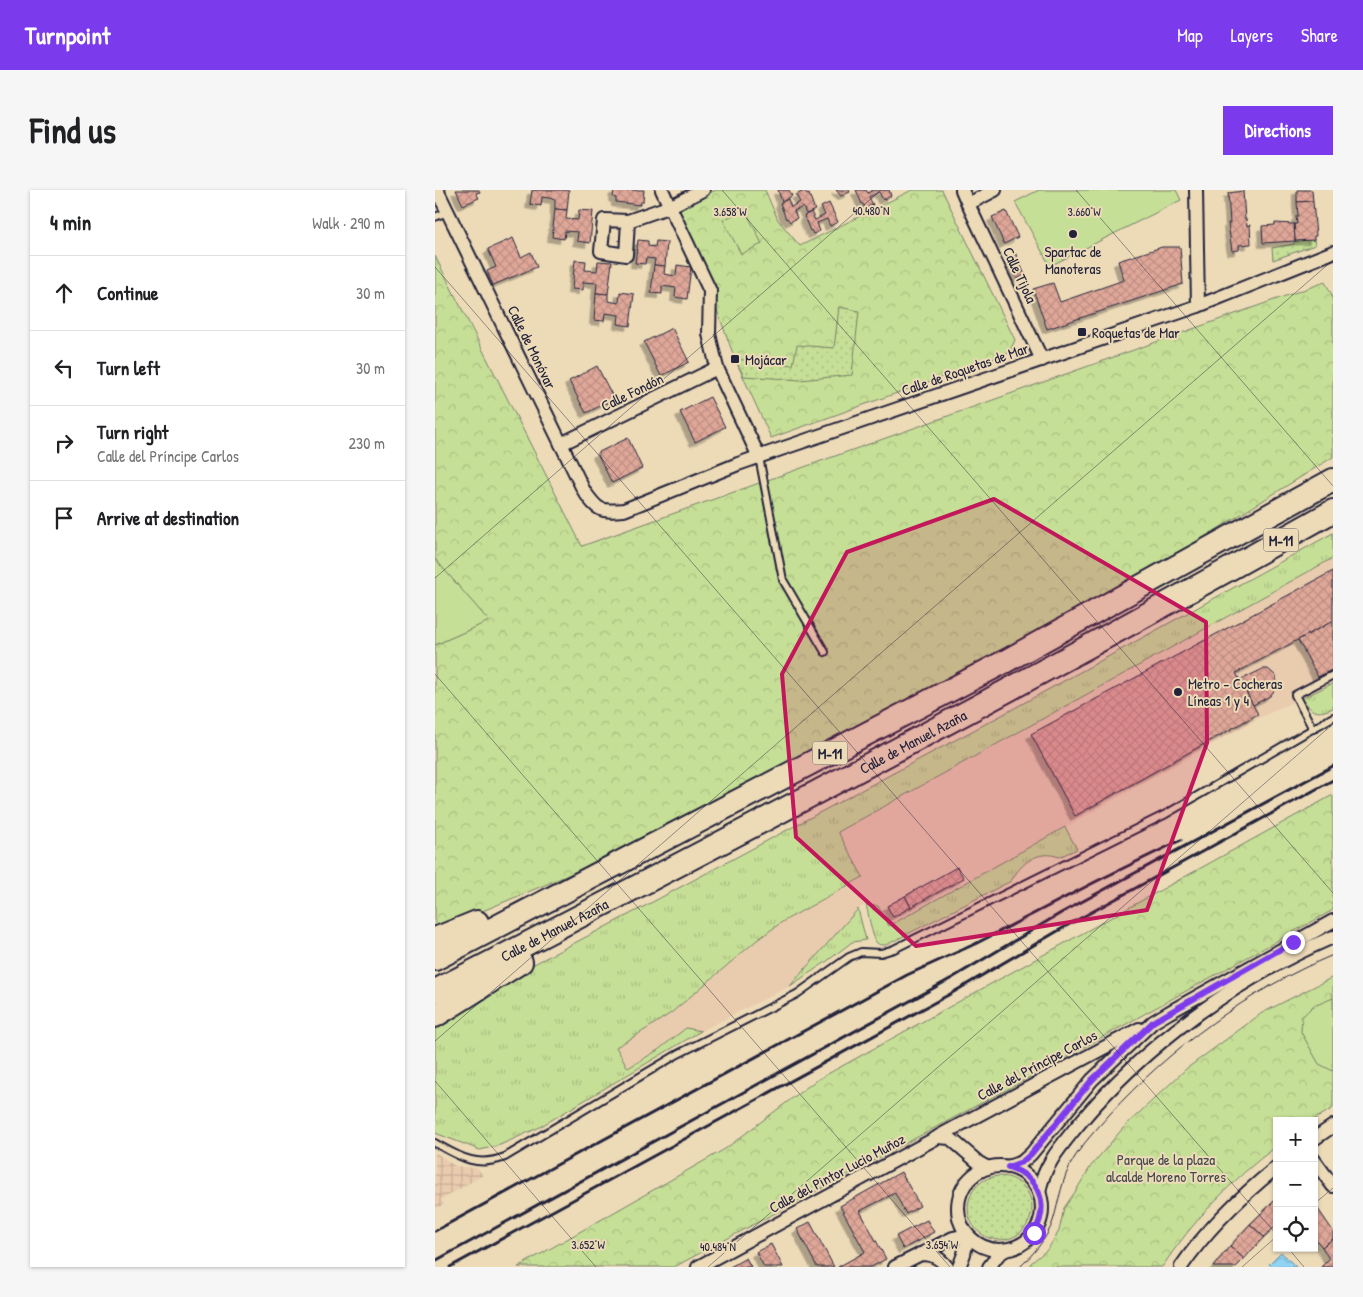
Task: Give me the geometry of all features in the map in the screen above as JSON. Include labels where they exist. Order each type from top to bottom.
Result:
[{"type":"highway","points":[[1247,528],[1311,479],[1333,466]]},
{"type":"highway","name":"Calle de Manuel Azaña","points":[[435,958],[1006,662],[1333,480]]},
{"type":"highway","name":"Calle de Manuel Azaña","points":[[435,991],[744,832],[1229,570],[1333,511]]},
{"type":"highway","points":[[1229,570],[1333,523]]},
{"type":"highway","points":[[435,1016],[507,970],[744,832]]},
{"type":"highway","points":[[435,939],[492,915],[549,898]]},
{"type":"street","name":"Calle de Monóvar","points":[[437,190],[584,491],[595,506],[606,512]]},
{"type":"street","points":[[662,190],[711,292],[709,334],[717,368],[759,457]]},
{"type":"street","points":[[629,221],[671,206],[703,190]]},
{"type":"street","name":"Calle Tijola","points":[[962,190],[1042,360]]},
{"type":"street","points":[[968,204],[995,190]]},
{"type":"street","points":[[1196,190],[1198,306]]},
{"type":"street","name":"Calle de Roquetas de Mar","points":[[606,512],[624,510],[759,457],[1198,306],[1333,252]]},
{"type":"street","name":"Calle Fondón","points":[[561,444],[717,368]]},
{"type":"street","name":"Calle del Príncipe Carlos","points":[[938,1137],[1153,1022],[1333,921]]},
{"type":"street","points":[[1039,1193],[1044,1173],[1061,1147],[1125,1073],[1210,1005],[1265,970],[1333,937]]},
{"type":"street","name":"Calle del Príncipe Carlos","points":[[1008,1167],[1022,1162],[1031,1154],[1092,1080],[1153,1022]]},
{"type":"street","points":[[1318,1136],[1333,1126]]},
{"type":"street","points":[[938,1137],[950,1138],[979,1163],[988,1168]]},
{"type":"street","name":"Calle del Pintor Lucio Muñoz","points":[[698,1267],[938,1137]]},
{"type":"street","points":[[1315,1162],[1333,1186]]},
{"type":"street","points":[[989,1267],[998,1255],[1005,1250],[1021,1245],[1034,1233],[1041,1218],[1041,1201],[1035,1186],[1023,1174],[1008,1167],[988,1168],[973,1176],[963,1188],[959,1196],[959,1220],[967,1236],[974,1242],[989,1249],[1005,1250]]},
{"type":"street","points":[[1181,1267],[1207,1234],[1244,1194],[1273,1170]]},
{"type":"street","points":[[895,1267],[953,1238],[967,1236]]},
{"type":"street","points":[[959,1267],[964,1254],[967,1236]]},
{"type":"street","points":[[920,1254],[934,1256],[947,1267]]},
{"type":"lane","points":[[435,217],[447,212]]},
{"type":"lane","points":[[759,457],[783,580],[825,652]]},
{"type":"lane","points":[[1313,729],[1295,695],[1333,675]]},
{"type":"lane","points":[[435,1143],[474,1162],[494,1161],[505,1157],[678,1054],[797,994],[849,957],[861,952],[881,953],[894,950],[1166,814],[1333,717]]},
{"type":"highlighted area","points":[[994,499],[1206,622],[1207,743],[1147,910],[916,946],[796,837],[782,674],[847,552]]},
{"type":"shaded area","points":[[1333,558],[1333,683],[1261,717],[889,926],[868,904],[858,909],[790,986],[701,1031],[686,1028],[658,1050],[627,1068],[616,1047],[671,1013],[757,940],[782,922],[863,878],[838,833]]},
{"type":"shaded area","points":[[435,1152],[455,1166],[477,1168],[483,1175],[441,1200],[444,1204],[435,1209]]},
{"type":"green space","points":[[717,190],[765,190],[778,220],[800,246],[912,190],[942,190],[1015,340],[1009,353],[771,438],[735,359],[710,291],[671,206]]},
{"type":"green space","name":"Spartac de Manoteras","points":[[1039,190],[1176,190],[1181,200],[1050,266],[1015,202]]},
{"type":"green space","points":[[745,209],[762,244],[741,254],[723,220]]},
{"type":"green space","points":[[1314,240],[1315,245],[1273,260],[1272,248],[1294,244],[1295,241]]},
{"type":"green space","points":[[435,256],[582,546],[1325,282],[1333,297],[1333,457],[1206,536],[1039,631],[818,748],[597,863],[435,931],[435,645],[488,621],[435,559]]},
{"type":"green space","points":[[839,307],[859,311],[852,375],[800,380],[744,376],[735,359],[793,365],[797,345],[834,348]]},
{"type":"green space","points":[[1333,533],[1333,558],[838,832],[863,877],[782,922],[757,940],[671,1013],[616,1047],[628,1068],[658,1050],[686,1028],[701,1031],[538,1128],[500,1145],[480,1150],[435,1133],[435,1023],[515,974],[1002,715]]},
{"type":"green space","points":[[435,559],[489,621],[435,645]]},
{"type":"green space","points":[[1333,683],[1333,708],[1323,712],[1312,710],[1303,698]]},
{"type":"green space","points":[[1333,795],[1333,910],[1032,1076],[674,1267],[518,1267],[725,1149],[815,1081]]},
{"type":"green space","points":[[1065,827],[1077,849],[1059,857],[1051,855],[1037,856],[1025,863],[1011,881],[888,944],[880,945],[875,941],[866,905],[878,906],[889,926]]},
{"type":"green space","points":[[858,909],[866,940],[852,942],[790,986]]},
{"type":"green space","name":"Parque de la plaza alcalde Moreno Torres","points":[[1333,977],[1333,1108],[1318,1117],[1273,1117],[1273,1149],[1244,1172],[1214,1202],[1187,1233],[1162,1267],[1029,1267],[1031,1263],[1048,1249],[1059,1231],[1064,1208],[1091,1166],[1124,1127],[1186,1069],[1262,1013]]},
{"type":"green space","points":[[1333,998],[1333,1071],[1319,1064],[1301,1032],[1302,1017],[1312,1007]]},
{"type":"green space","points":[[1000,1176],[1012,1178],[1023,1185],[1030,1196],[1032,1208],[1030,1220],[1023,1231],[1012,1238],[1000,1240],[988,1238],[977,1231],[970,1220],[968,1208],[970,1196],[977,1185],[988,1178]]},
{"type":"water","points":[[1281,1252],[1296,1267],[1273,1267],[1269,1264]]},
{"type":"building","points":[[456,190],[479,190],[480,192],[476,193],[479,198],[463,205]]},
{"type":"building","points":[[532,190],[569,190],[567,210],[555,209],[555,199],[542,197],[541,206],[530,204]]},
{"type":"building","points":[[614,190],[644,190],[643,202],[640,205],[616,202],[616,198],[613,197]]},
{"type":"building","points":[[778,190],[789,190],[792,196],[782,202]]},
{"type":"building","points":[[805,190],[807,195],[809,194],[815,210],[806,214],[803,207],[794,211],[797,218],[790,222],[786,219],[780,203],[788,199],[791,207],[800,202],[796,195]]},
{"type":"building","points":[[836,190],[849,190],[850,192],[841,196]]},
{"type":"building","points":[[856,190],[866,190],[868,193],[873,190],[889,190],[891,196],[883,200],[879,192],[869,197],[873,205],[866,208],[862,204]]},
{"type":"building","points":[[1297,190],[1312,190],[1313,201],[1297,202]]},
{"type":"building","points":[[1243,191],[1245,219],[1247,226],[1250,225],[1251,244],[1239,245],[1239,250],[1232,251],[1228,223],[1230,223],[1228,193]]},
{"type":"building","points":[[1313,201],[1316,236],[1314,236],[1314,240],[1295,241],[1294,224],[1297,224],[1297,202]]},
{"type":"building","points":[[829,203],[838,222],[830,226],[827,219],[817,223],[820,231],[813,234],[804,216],[811,212],[815,220],[825,215],[821,207]]},
{"type":"building","points":[[555,209],[567,210],[566,219],[578,220],[579,210],[593,211],[590,243],[577,241],[578,232],[565,231],[564,239],[552,237]]},
{"type":"building","points":[[1006,211],[1018,237],[1004,244],[992,217]]},
{"type":"building","points":[[1275,223],[1294,224],[1295,241],[1263,243],[1262,226],[1275,225]]},
{"type":"building","points":[[513,238],[521,257],[531,252],[537,267],[493,285],[487,271],[496,267],[488,249]]},
{"type":"building","points":[[638,240],[648,241],[648,246],[655,247],[656,241],[667,242],[665,266],[654,265],[655,259],[646,258],[645,264],[635,263]]},
{"type":"building","points":[[1162,247],[1180,247],[1183,284],[1047,329],[1033,289],[1053,283],[1060,302],[1124,280],[1118,261]]},
{"type":"building","points":[[1016,254],[1025,275],[1017,279],[1007,259]]},
{"type":"building","points":[[575,260],[586,261],[585,270],[597,271],[598,261],[612,262],[608,294],[596,293],[597,283],[583,282],[583,290],[572,289]]},
{"type":"building","points":[[654,265],[665,266],[664,274],[676,276],[677,265],[691,267],[687,299],[675,297],[676,288],[662,286],[662,294],[651,293]]},
{"type":"building","points":[[620,292],[634,294],[630,326],[618,324],[619,315],[605,313],[604,321],[594,320],[596,293],[608,294],[608,301],[619,303]]},
{"type":"building","points":[[672,328],[689,362],[661,376],[644,342]]},
{"type":"building","points":[[597,366],[614,399],[586,413],[569,381]]},
{"type":"building","points":[[710,397],[725,427],[695,442],[680,412]]},
{"type":"building","points":[[628,438],[642,468],[612,483],[597,453]]},
{"type":"building","name":"Metro - Cocheras Líneas 1 y 4","points":[[1333,571],[1333,621],[1236,673],[1258,714],[1075,816],[1031,734]]},
{"type":"building","points":[[1333,621],[1333,669],[1318,677],[1298,640]]},
{"type":"building","points":[[1263,669],[1268,669],[1276,676],[1277,687],[1270,696],[1253,705],[1240,680]]},
{"type":"building","points":[[957,867],[964,878],[911,907],[905,896]]},
{"type":"building","points":[[905,896],[911,907],[893,917],[887,906]]},
{"type":"building","points":[[901,1172],[920,1206],[906,1214],[895,1193],[860,1211],[886,1259],[871,1267],[838,1267],[865,1252],[840,1206]]},
{"type":"building","points":[[1273,1202],[1273,1229],[1264,1237],[1250,1224]]},
{"type":"building","points":[[1318,1209],[1333,1231],[1333,1239],[1322,1247],[1318,1242]]},
{"type":"building","points":[[927,1220],[934,1232],[903,1249],[896,1236]]},
{"type":"building","points":[[810,1222],[834,1267],[817,1267],[797,1229]]},
{"type":"building","points":[[1250,1224],[1264,1237],[1244,1259],[1230,1246]]},
{"type":"building","points":[[1333,1239],[1333,1267],[1321,1267],[1329,1259],[1322,1247]]},
{"type":"building","points":[[771,1244],[783,1267],[764,1267],[756,1252]]},
{"type":"building","points":[[1230,1246],[1244,1259],[1236,1267],[1213,1267]]},
{"type":"building","points":[[746,1258],[751,1267],[730,1267]]},
{"type":"tram line","points":[[1020,1267],[1047,1234],[1053,1221],[1066,1174],[1077,1154],[1085,1142],[1133,1090],[1185,1044],[1241,1003],[1271,985],[1333,955]]},
{"type":"railway","points":[[435,1261],[952,978],[1061,913],[1333,766]]},
{"type":"railway","points":[[450,1267],[952,993],[1068,925],[1333,780]]},
{"type":"railway","points":[[435,1231],[907,975],[975,944],[1181,840]]},
{"type":"place","name":"Spartac de Manoteras","points":[[1073,234]]},
{"type":"place","name":"Roquetas de Mar","points":[[1082,332]]},
{"type":"place","name":"Mojácar","points":[[735,359]]},
{"type":"place","name":"Metro - Cocheras Líneas 1 y 4","points":[[1178,692]]},
{"type":"route","points":[[1034,1233],[1041,1218],[1042,1209],[1039,1193],[1030,1179],[1008,1167],[1022,1162],[1031,1154],[1092,1080],[1153,1022],[1293,942]]}]
